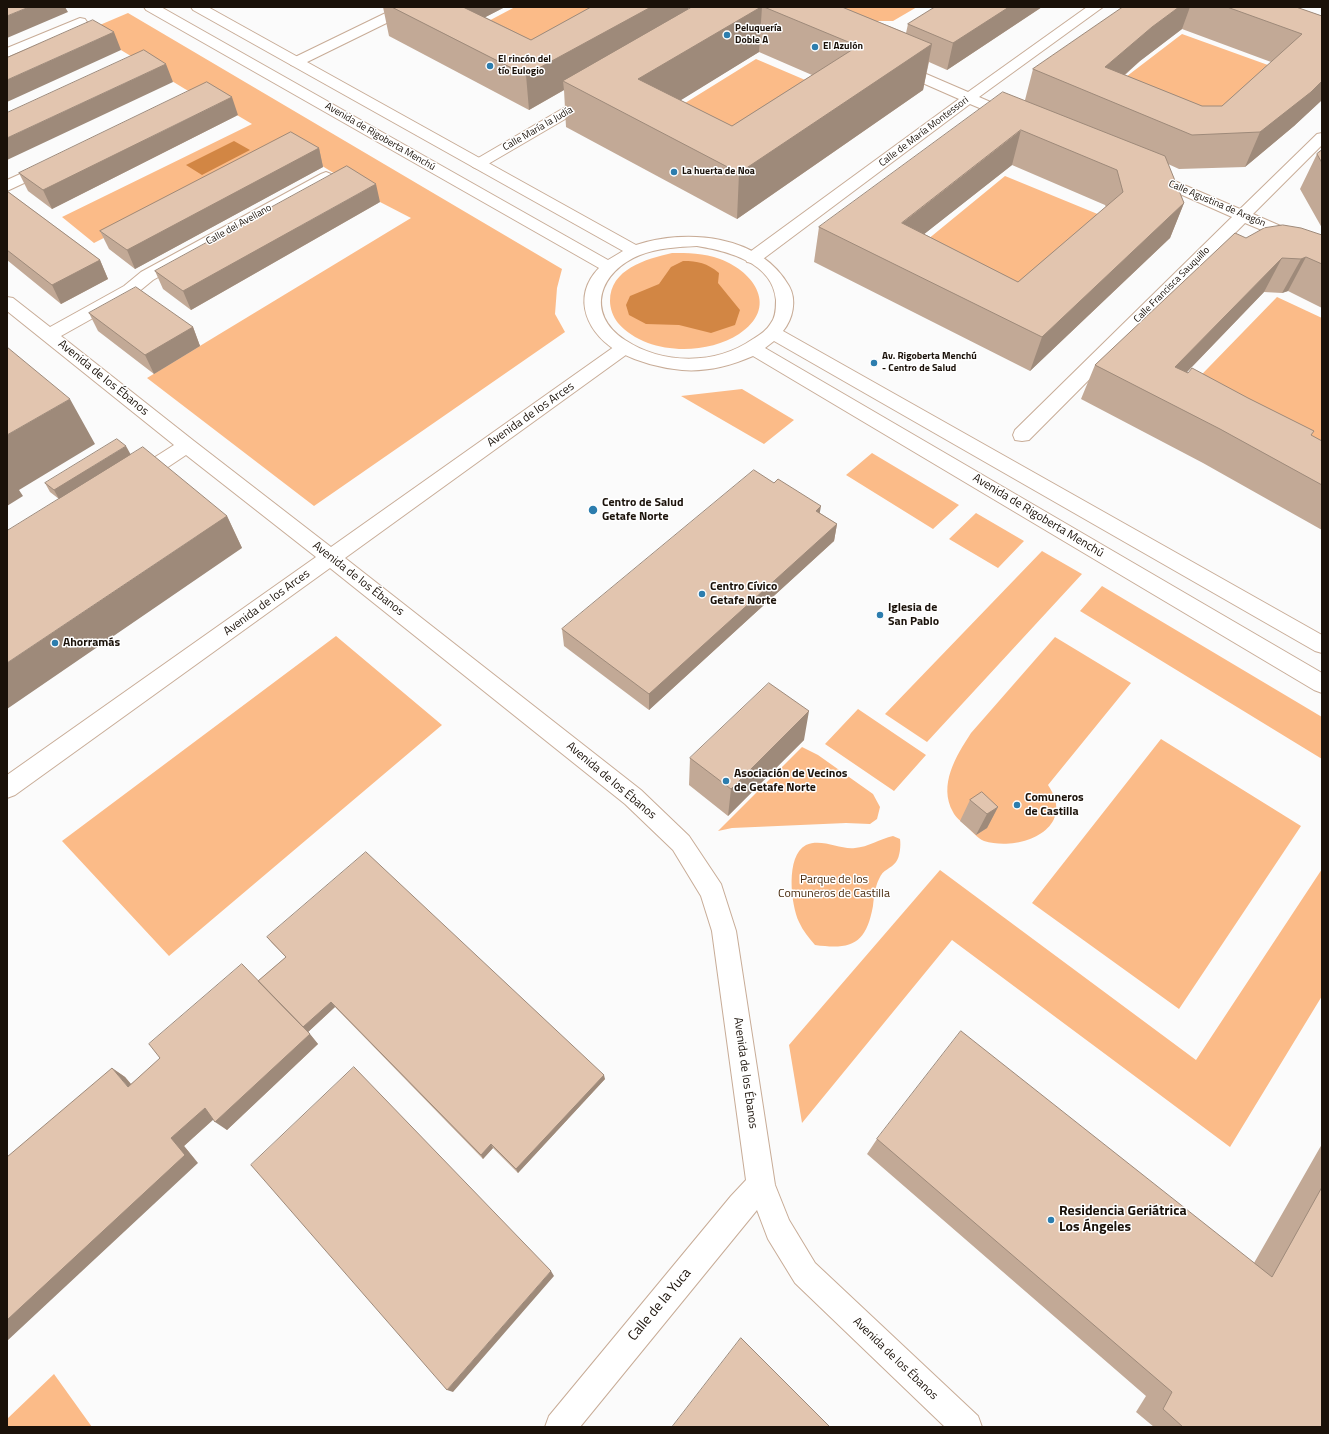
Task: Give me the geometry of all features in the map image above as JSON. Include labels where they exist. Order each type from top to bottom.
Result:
[{"type":"street","name":"Avenida de Rigoberta Menchú","points":[[151,7],[609,267]]},
{"type":"street","name":"Avenida de Rigoberta Menchú","points":[[198,7],[635,251]]},
{"type":"street","points":[[296,62],[408,7]]},
{"type":"street","name":"Calle de María Montessori","points":[[753,258],[969,98],[1096,7]]},
{"type":"street","points":[[7,53],[80,22]]},
{"type":"street","points":[[886,62],[1027,122]]},
{"type":"street","name":"Calle María la Judía","points":[[478,164],[600,92]]},
{"type":"street","name":"Calle Francisca Sauquillo","points":[[1022,435],[1322,137]]},
{"type":"street","points":[[7,186],[63,159]]},
{"type":"street","name":"Calle Agustina de Aragón","points":[[1141,172],[1322,250]]},
{"type":"street","name":"Calle del Avellano","points":[[49,335],[130,290],[147,276],[326,177]]},
{"type":"street","points":[[697,241],[720,245],[743,252],[763,264],[777,279],[784,296],[784,314],[780,324],[773,333],[754,349],[730,358],[704,364],[675,364],[648,359],[624,348],[606,334],[595,318],[592,300],[597,283],[609,267],[621,258],[635,251],[653,245],[672,242],[697,241]]},
{"type":"street","name":"Avenida de los Ébanos","points":[[7,302],[187,446],[330,557],[633,797],[681,843],[712,892],[724,931],[761,1185],[778,1229],[805,1273],[967,1427]]},
{"type":"street","points":[[773,333],[1322,645]]},
{"type":"street","name":"Avenida de los Arces","points":[[7,788],[624,348]]},
{"type":"street","name":"Avenida de Rigoberta Menchú","points":[[754,349],[1322,684]]},
{"type":"street","points":[[120,488],[187,446]]},
{"type":"street","name":"Calle de la Yuca","points":[[560,1427],[741,1206],[761,1185]]},
{"type":"green space","points":[[515,7],[638,7],[531,68],[464,34]]},
{"type":"green space","points":[[834,7],[917,7],[893,21],[870,21]]},
{"type":"green space","points":[[128,13],[562,269],[557,288],[555,314],[565,332],[314,506],[147,378],[411,218],[380,202],[287,144],[94,243],[62,217],[252,124],[200,93],[196,95],[185,89],[88,30]]},
{"type":"green space","points":[[1182,34],[1279,69],[1199,140],[1097,99]]},
{"type":"green space","points":[[756,59],[838,94],[731,167],[648,126]]},
{"type":"green space","points":[[1005,176],[1100,215],[1003,310],[905,258]]},
{"type":"green space","points":[[672,253],[696,254],[714,257],[733,265],[743,273],[752,282],[758,292],[760,302],[758,313],[751,324],[739,334],[725,341],[710,346],[693,349],[676,349],[660,346],[644,341],[630,334],[618,323],[612,312],[610,301],[612,290],[616,281],[623,273],[641,262]]},
{"type":"green space","points":[[1277,297],[1322,318],[1322,449],[1175,402]]},
{"type":"green space","points":[[742,389],[794,420],[764,444],[681,396]]},
{"type":"green space","points":[[872,453],[959,505],[933,529],[846,475]]},
{"type":"green space","points":[[976,513],[1024,541],[998,568],[949,539]]},
{"type":"green space","points":[[1042,551],[1082,574],[927,742],[885,714]]},
{"type":"green space","points":[[1102,586],[1322,717],[1322,759],[1080,611]]},
{"type":"green space","points":[[336,636],[442,725],[169,956],[62,841]]},
{"type":"green space","points":[[1055,637],[1131,683],[1048,785],[1055,800],[1056,814],[1050,825],[1041,834],[1028,840],[998,844],[984,841],[974,834],[953,812],[947,792],[951,771],[960,751],[971,733]]},
{"type":"green space","points":[[858,709],[926,755],[894,791],[825,744]]},
{"type":"green space","points":[[1161,739],[1301,826],[1179,1009],[1032,903]]},
{"type":"green space","points":[[802,747],[818,755],[873,794],[880,807],[877,819],[870,824],[846,823],[732,828],[718,831]]},
{"type":"green space","name":"Parque de los Comuneros de Castilla","points":[[893,836],[900,839],[898,857],[894,864],[883,873],[879,879],[870,919],[861,936],[855,942],[848,945],[815,945],[806,934],[796,914],[792,893],[792,870],[799,851],[806,845],[812,843],[825,843],[849,848],[869,845]]},
{"type":"green space","name":"Parque de los Comuneros de Castilla","points":[[1322,869],[1322,996],[1230,1147],[952,940],[802,1123],[789,1045],[940,870],[1196,1060]]},
{"type":"green space","points":[[54,1374],[92,1427],[7,1427],[7,1419]]},
{"type":"shaded area","points":[[234,141],[250,150],[202,175],[186,165]]},
{"type":"shaded area","points":[[683,261],[702,263],[719,273],[718,283],[740,310],[735,325],[711,333],[679,325],[646,324],[629,315],[626,305],[630,296],[659,284],[671,267]]},
{"type":"building","points":[[7,7],[29,7],[7,16]]},
{"type":"building","points":[[392,7],[463,7],[531,40],[591,7],[651,7],[526,75]]},
{"type":"building","points":[[692,7],[761,7],[638,79],[732,126],[858,46],[764,7],[842,7],[932,44],[739,173],[563,81]]},
{"type":"building","points":[[935,7],[1009,7],[953,43],[908,24]]},
{"type":"building","points":[[1123,7],[1179,7],[1152,27],[1105,67],[1202,106],[1222,106],[1302,34],[1227,7],[1296,7],[1322,16],[1322,81],[1311,92],[1260,132],[1192,135],[1033,69]]},
{"type":"building","points":[[93,20],[114,32],[7,80],[7,58]]},
{"type":"building","points":[[144,50],[166,64],[7,138],[7,113]]},
{"type":"building","points":[[207,82],[232,97],[43,190],[19,173]]},
{"type":"building","points":[[1003,92],[1165,156],[1184,203],[1042,337],[819,227]],"holes":[[[1021,130],[1117,170],[1123,192],[1018,282],[902,223]]]},
{"type":"building","points":[[291,132],[319,148],[127,250],[100,231]]},
{"type":"building","points":[[1322,150],[1322,163],[1317,154]]},
{"type":"building","points":[[347,166],[376,184],[183,291],[155,271]]},
{"type":"building","points":[[7,191],[100,260],[52,285],[7,250]]},
{"type":"building","points":[[1283,225],[1301,228],[1322,235],[1322,264],[1306,257],[1301,259],[1282,258],[1175,367],[1188,373],[1192,368],[1314,431],[1311,435],[1322,441],[1322,485],[1220,429],[1095,365],[1235,233],[1246,238],[1264,228]]},
{"type":"building","points":[[136,287],[193,327],[145,355],[89,313]]},
{"type":"building","points":[[7,347],[70,399],[7,435]]},
{"type":"building","points":[[117,439],[126,446],[54,490],[45,483]]},
{"type":"building","name":"Ahorramás","points":[[143,447],[227,516],[7,663],[7,531]]},
{"type":"building","name":"Centro Cívico Getafe Norte","points":[[754,470],[774,483],[778,479],[821,506],[816,511],[837,524],[649,694],[562,629]]},
{"type":"building","points":[[769,683],[809,711],[731,789],[690,758]]},
{"type":"building","points":[[982,792],[998,807],[987,814],[970,800]]},
{"type":"building","points":[[366,852],[604,1075],[516,1169],[491,1144],[481,1155],[331,1002],[303,1027],[258,981],[286,957],[267,937]]},
{"type":"building","points":[[242,964],[310,1034],[215,1122],[205,1108],[171,1138],[185,1155],[7,1320],[7,1157],[112,1068],[128,1087],[160,1058],[149,1044]]},
{"type":"building","name":"Residencia Geriátrica Los Ángeles","points":[[961,1031],[1272,1277],[1322,1187],[1322,1427],[1183,1427],[1163,1409],[1172,1392],[877,1139]]},
{"type":"building","points":[[354,1067],[551,1271],[447,1390],[251,1165]]},
{"type":"building","points":[[741,1338],[830,1427],[673,1426]]},
{"type":"place","name":"Peluquería Doble A","points":[[727,35]]},
{"type":"place","name":"El Azulón","points":[[815,47]]},
{"type":"place","name":"El rincón del tío Eulogio","points":[[490,66]]},
{"type":"place","name":"La huerta de Noa","points":[[674,172]]},
{"type":"place","name":"Av. Rigoberta Menchú - Centro de Salud","points":[[874,363]]},
{"type":"place","name":"Centro de Salud Getafe Norte","points":[[593,510]]},
{"type":"place","name":"Centro Cívico Getafe Norte","points":[[702,594]]},
{"type":"place","name":"Iglesia de San Pablo","points":[[880,615]]},
{"type":"place","name":"Ahorramás","points":[[55,643]]},
{"type":"place","name":"Asociación de Vecinos de Getafe Norte","points":[[726,781]]},
{"type":"place","name":"Comuneros de Castilla","points":[[1017,805]]},
{"type":"place","name":"Residencia Geriátrica Los Ángeles","points":[[1051,1220]]}]
